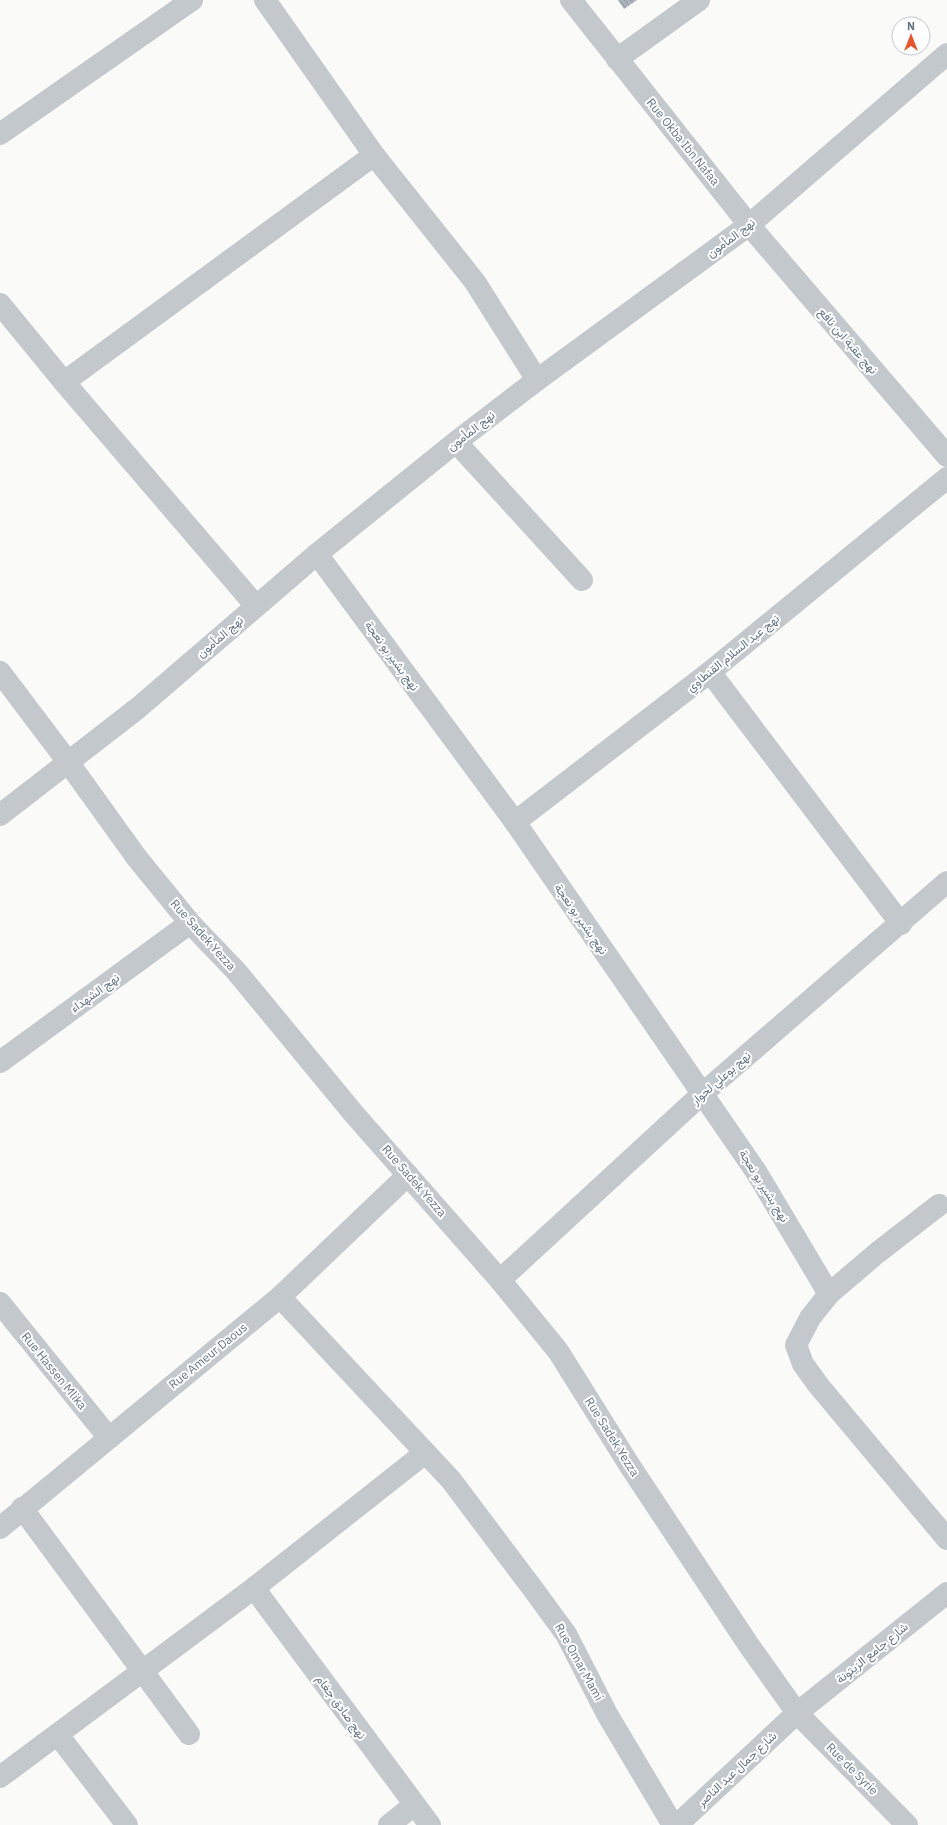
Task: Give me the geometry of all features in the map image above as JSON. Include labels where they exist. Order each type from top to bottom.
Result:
[{"type":"street","points":[[0,134],[192,0]]},
{"type":"street","points":[[265,0],[374,155],[475,282],[537,380]]},
{"type":"street","name":"Rue Okba Ibn Nafaa","points":[[571,0],[750,225]]},
{"type":"street","points":[[617,59],[699,0]]},
{"type":"street","name":"نهج المأمون","points":[[0,815],[138,708],[317,554],[456,442],[537,380],[750,225],[947,54]]},
{"type":"street","points":[[64,382],[374,155]]},
{"type":"street","name":"نهج عقبة ابن نافع","points":[[750,225],[947,456]]},
{"type":"street","points":[[0,304],[64,382],[256,606]]},
{"type":"street","points":[[456,442],[582,580]]},
{"type":"street","name":"نهج عبد السلام القنطاوي","points":[[514,822],[710,672],[947,478]]},
{"type":"street","name":"نهج بشير بو نعجة","points":[[317,554],[514,822],[757,1173],[829,1294]]},
{"type":"street","name":"Rue Sadek Yezza","points":[[0,672],[68,762],[137,858],[190,923],[236,971],[354,1114],[500,1280],[558,1351],[630,1466],[748,1644],[797,1713]]},
{"type":"street","points":[[710,672],[901,924]]},
{"type":"street","name":"نهج بوعلي لحوار","points":[[500,1280],[702,1094],[901,924],[947,882]]},
{"type":"street","name":"نهج الشهداء","points":[[0,1062],[190,923]]},
{"type":"street","name":"Rue Ameur Daous","points":[[0,1528],[22,1508],[280,1298],[408,1175]]},
{"type":"street","points":[[944,1206],[877,1253],[829,1294],[810,1318],[796,1344],[802,1364],[947,1539]]},
{"type":"street","name":"Rue Omar Mami","points":[[280,1298],[451,1480],[566,1634],[607,1714],[673,1825]]},
{"type":"street","name":"Rue Hassen Mlika","points":[[0,1303],[109,1438]]},
{"type":"street","points":[[0,1777],[254,1588],[425,1453]]},
{"type":"street","points":[[22,1508],[189,1734]]},
{"type":"street","name":"نهج صادق جغام","points":[[254,1588],[430,1825]]},
{"type":"street","name":"شارع جامع الزيتونة","points":[[797,1713],[947,1593]]},
{"type":"street","name":"شارع جمال عبد الناصر","points":[[677,1825],[797,1713]]},
{"type":"street","name":"Rue de Syrie","points":[[797,1713],[907,1825]]},
{"type":"street","points":[[58,1735],[127,1825]]},
{"type":"street","points":[[389,1825],[414,1805]]},
{"type":"building","points":[[618,0],[637,0],[624,9]]}]
